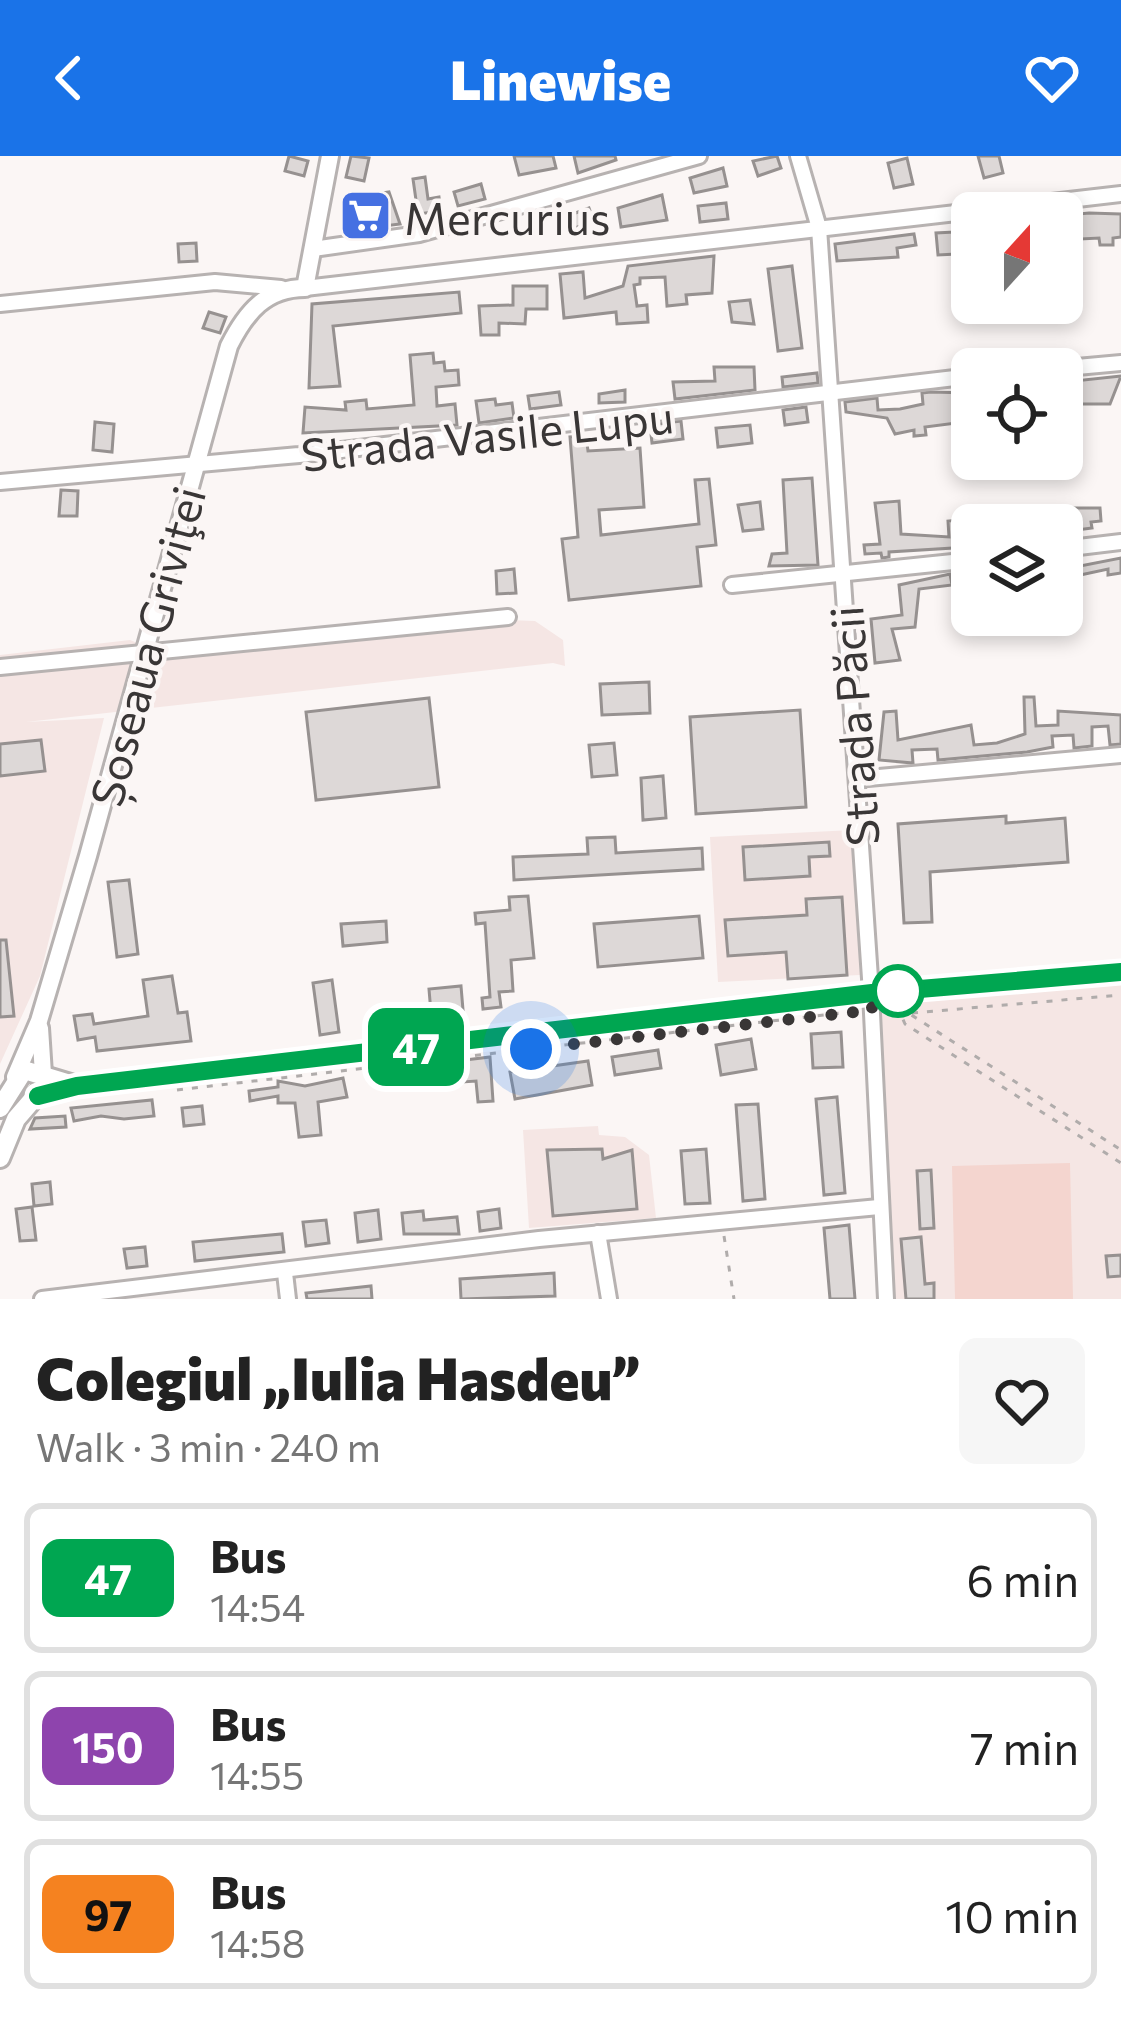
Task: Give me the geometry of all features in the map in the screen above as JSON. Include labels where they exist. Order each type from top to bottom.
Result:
[{"type":"main road","points":[[38,1096],[77,1086],[1121,972]]},
{"type":"main road","points":[[0,1108],[15,1077],[29,1070],[77,1086]]},
{"type":"main road","points":[[0,1157],[16,1119],[38,1096],[43,1074]]},
{"type":"street","points":[[305,288],[330,156]]},
{"type":"street","points":[[313,249],[419,234],[699,156]]},
{"type":"street","name":"Strada Păcii","points":[[798,156],[819,228],[872,1001],[886,1299]]},
{"type":"street","points":[[0,304],[215,282],[305,288],[1121,194]]},
{"type":"street","name":"Șoseaua Griviţei","points":[[15,1077],[39,1021],[235,335],[256,305],[281,288]]},
{"type":"street","points":[[1083,366],[1121,363]]},
{"type":"street","name":"Strada Vasile Lupu","points":[[0,482],[794,400],[830,391],[951,378]]},
{"type":"street","points":[[1083,547],[1121,542]]},
{"type":"street","points":[[732,585],[951,562]]},
{"type":"street","points":[[0,667],[508,617]]},
{"type":"street","points":[[857,779],[1121,755]]},
{"type":"street","name":"Șoseaua Griviţei","points":[[39,1021],[43,1074]]},
{"type":"street","points":[[42,1299],[598,1233],[879,1207]]},
{"type":"street","points":[[598,1233],[609,1299]]},
{"type":"street","points":[[285,1273],[288,1299]]},
{"type":"path","points":[[910,1013],[1121,995]]},
{"type":"path","points":[[174,1090],[872,1001]]},
{"type":"path","points":[[1121,1150],[896,1004],[905,1024],[1121,1162]]},
{"type":"path","points":[[722,1223],[734,1299]]},
{"type":"shaded area","points":[[535,621],[563,640],[565,666],[553,663],[26,722],[104,718],[40,976],[0,1064],[0,655],[130,640],[162,653]]},
{"type":"shaded area","points":[[853,830],[860,975],[718,982],[710,837]]},
{"type":"shaded area","points":[[1121,980],[1121,1299],[894,1299],[879,1037],[883,1001]]},
{"type":"shaded area","points":[[598,1126],[599,1135],[625,1137],[649,1155],[656,1218],[529,1228],[523,1130]]},
{"type":"shaded area","points":[[1070,1163],[1073,1299],[955,1299],[952,1166]]},
{"type":"building","points":[[289,156],[308,161],[304,176],[285,171]]},
{"type":"building","points":[[351,156],[369,158],[364,181],[346,177]]},
{"type":"building","points":[[514,156],[553,156],[556,168],[519,175]]},
{"type":"building","points":[[574,156],[615,156],[616,160],[578,173]]},
{"type":"building","points":[[777,156],[781,168],[758,176],[753,161]]},
{"type":"building","points":[[978,156],[999,156],[1003,173],[984,178]]},
{"type":"building","points":[[907,158],[913,184],[894,188],[888,163]]},
{"type":"building","points":[[723,168],[727,186],[694,193],[690,178]]},
{"type":"building","points":[[425,177],[428,199],[439,197],[441,211],[418,214],[413,179]]},
{"type":"building","points":[[481,184],[485,199],[458,206],[454,192]]},
{"type":"building","points":[[389,192],[400,224],[359,229],[355,197]]},
{"type":"building","points":[[662,195],[667,220],[621,227],[618,208]]},
{"type":"building","points":[[726,203],[728,219],[700,222],[698,206]]},
{"type":"building","points":[[589,208],[594,221],[564,232],[559,219]]},
{"type":"building","points":[[1083,214],[1121,214],[1121,237],[1113,238],[1113,245],[1100,245],[1099,238],[1083,239]]},
{"type":"building","points":[[951,232],[951,254],[938,255],[936,233]]},
{"type":"building","points":[[914,234],[916,245],[897,248],[898,257],[837,261],[835,244]]},
{"type":"building","points":[[196,243],[197,261],[179,262],[178,244]]},
{"type":"building","points":[[714,256],[712,293],[686,295],[687,304],[667,306],[665,277],[640,278],[640,284],[634,285],[637,306],[647,305],[648,322],[617,324],[616,312],[564,318],[560,274],[583,272],[585,298],[623,286],[628,266]]},
{"type":"building","points":[[792,266],[802,348],[778,351],[768,269]]},
{"type":"building","points":[[513,286],[547,286],[547,309],[526,309],[525,324],[499,323],[499,335],[481,335],[479,306],[513,305]]},
{"type":"building","points":[[459,292],[461,313],[333,326],[340,386],[309,388],[312,304]]},
{"type":"building","points":[[750,300],[754,324],[732,322],[729,302]]},
{"type":"building","points":[[209,312],[226,317],[220,333],[203,328]]},
{"type":"building","points":[[433,353],[434,363],[444,362],[445,371],[458,370],[459,385],[436,387],[437,406],[455,404],[457,425],[303,433],[305,407],[346,410],[345,402],[366,400],[367,409],[414,405],[410,355]]},
{"type":"building","points":[[714,367],[754,367],[755,390],[675,399],[673,382],[715,381]]},
{"type":"building","points":[[817,373],[818,383],[783,387],[782,377]]},
{"type":"building","points":[[1121,376],[1110,404],[1083,404],[1083,380]]},
{"type":"building","points":[[625,390],[625,402],[599,403],[599,394]]},
{"type":"building","points":[[559,392],[561,405],[530,409],[528,396]]},
{"type":"building","points":[[951,392],[951,424],[925,427],[926,435],[914,436],[914,430],[895,434],[887,418],[846,412],[845,402],[877,398],[878,410],[923,404],[922,393]]},
{"type":"building","points":[[495,399],[496,405],[512,403],[514,418],[479,423],[476,401]]},
{"type":"building","points":[[806,407],[808,422],[785,425],[783,410]]},
{"type":"building","points":[[681,421],[683,439],[652,443],[650,425]]},
{"type":"building","points":[[95,422],[114,424],[112,452],[93,450]]},
{"type":"building","points":[[750,425],[752,443],[718,447],[716,428]]},
{"type":"building","points":[[586,436],[588,451],[640,448],[644,507],[599,510],[601,535],[699,524],[695,480],[709,479],[716,545],[697,547],[701,586],[569,600],[562,539],[578,537],[570,437]]},
{"type":"building","points":[[812,478],[818,565],[769,566],[772,554],[787,553],[783,480]]},
{"type":"building","points":[[61,490],[78,491],[77,516],[59,516]]},
{"type":"building","points":[[899,501],[901,534],[949,537],[951,521],[951,548],[889,552],[889,557],[882,558],[881,553],[865,554],[864,545],[880,544],[875,503]]},
{"type":"building","points":[[760,502],[763,529],[743,531],[738,505]]},
{"type":"building","points":[[1083,508],[1100,508],[1101,521],[1091,522],[1092,528],[1083,529]]},
{"type":"building","points":[[1121,558],[1121,573],[1108,575],[1108,569],[1083,574],[1083,565]]},
{"type":"building","points":[[514,569],[516,593],[497,594],[496,571]]},
{"type":"building","points":[[950,574],[951,580],[951,585],[919,589],[915,627],[892,629],[900,660],[875,663],[871,619],[902,615],[899,585]]},
{"type":"building","points":[[649,682],[650,713],[602,715],[600,684]]},
{"type":"building","points":[[1024,697],[1034,697],[1036,726],[1058,725],[1058,711],[1121,715],[1121,744],[1110,745],[1108,726],[1092,727],[1092,746],[1074,748],[1073,735],[1052,736],[1053,747],[1027,752],[938,760],[937,749],[912,750],[913,763],[879,760],[884,712],[896,711],[898,740],[971,725],[974,745],[997,743],[1025,734]]},
{"type":"building","points":[[429,698],[439,787],[316,800],[306,712]]},
{"type":"building","points":[[800,710],[806,807],[696,814],[690,717]]},
{"type":"building","points":[[41,740],[45,771],[0,776],[0,744]]},
{"type":"building","points":[[614,743],[617,775],[592,777],[589,745]]},
{"type":"building","points":[[663,776],[666,818],[643,820],[641,778]]},
{"type":"building","points":[[1006,816],[1006,823],[1065,818],[1068,862],[930,872],[932,922],[904,923],[898,824]]},
{"type":"building","points":[[615,837],[616,853],[702,848],[703,869],[514,880],[513,857],[588,854],[587,838]]},
{"type":"building","points":[[829,842],[830,856],[809,857],[810,876],[745,880],[743,847]]},
{"type":"building","points":[[129,880],[138,954],[117,957],[108,882]]},
{"type":"building","points":[[528,896],[534,958],[511,960],[513,991],[499,992],[501,1007],[483,1009],[482,998],[490,997],[485,923],[476,924],[475,913],[510,910],[509,897]]},
{"type":"building","points":[[842,897],[847,975],[788,979],[786,952],[728,956],[725,920],[807,915],[806,899]]},
{"type":"building","points":[[699,916],[703,958],[598,967],[594,924]]},
{"type":"building","points":[[386,921],[387,942],[343,946],[341,924]]},
{"type":"building","points":[[0,940],[6,940],[14,1016],[0,1017]]},
{"type":"building","points":[[172,976],[178,1013],[187,1012],[191,1041],[97,1051],[95,1037],[78,1040],[74,1016],[92,1014],[94,1024],[148,1016],[143,980]]},
{"type":"building","points":[[332,980],[339,1032],[320,1035],[313,983]]},
{"type":"building","points":[[461,986],[463,1010],[431,1013],[429,989]]},
{"type":"building","points":[[395,1010],[396,1026],[375,1028],[374,1011]]},
{"type":"building","points":[[841,1032],[843,1067],[813,1068],[811,1034]]},
{"type":"building","points":[[751,1039],[756,1069],[721,1075],[716,1045]]},
{"type":"building","points":[[658,1050],[661,1068],[615,1075],[612,1057]]},
{"type":"building","points":[[490,1057],[493,1101],[478,1102],[476,1081],[433,1084],[432,1064]]},
{"type":"building","points":[[588,1061],[592,1085],[515,1099],[510,1072]]},
{"type":"building","points":[[343,1078],[347,1097],[318,1102],[321,1135],[299,1137],[295,1103],[278,1103],[278,1096],[250,1101],[249,1091],[278,1087],[278,1081],[305,1086]]},
{"type":"building","points":[[837,1097],[845,1193],[824,1195],[816,1099]]},
{"type":"building","points":[[152,1100],[154,1116],[124,1119],[101,1116],[74,1121],[71,1108]]},
{"type":"building","points":[[758,1104],[765,1199],[743,1201],[736,1105]]},
{"type":"building","points":[[202,1106],[204,1124],[184,1126],[182,1108]]},
{"type":"building","points":[[65,1116],[66,1127],[30,1129],[35,1118]]},
{"type":"building","points":[[602,1149],[603,1159],[632,1150],[637,1209],[553,1216],[547,1150]]},
{"type":"building","points":[[706,1149],[710,1203],[685,1204],[681,1151]]},
{"type":"building","points":[[931,1170],[934,1228],[920,1229],[917,1171]]},
{"type":"building","points":[[50,1182],[52,1204],[34,1206],[32,1184]]},
{"type":"building","points":[[32,1207],[36,1240],[20,1241],[16,1209]]},
{"type":"building","points":[[499,1209],[501,1228],[480,1231],[478,1212]]},
{"type":"building","points":[[378,1210],[381,1239],[358,1242],[355,1213]]},
{"type":"building","points":[[423,1211],[424,1220],[457,1217],[459,1234],[404,1234],[402,1213]]},
{"type":"building","points":[[326,1220],[329,1243],[306,1246],[303,1222]]},
{"type":"building","points":[[849,1225],[855,1299],[830,1299],[824,1228]]},
{"type":"building","points":[[282,1234],[284,1252],[195,1261],[193,1242]]},
{"type":"building","points":[[921,1237],[925,1284],[934,1283],[934,1299],[906,1299],[901,1239]]},
{"type":"building","points":[[145,1247],[147,1266],[127,1268],[124,1249]]},
{"type":"building","points":[[1121,1255],[1121,1276],[1108,1277],[1106,1256]]},
{"type":"building","points":[[554,1273],[555,1296],[461,1299],[460,1279]]},
{"type":"building","points":[[371,1286],[372,1299],[307,1299],[306,1293]]},
{"type":"bus line","name":"47","points":[[38,1096],[77,1086],[872,993],[1121,972]]},
{"type":"place","name":"Mercurius","points":[[365,216]]},
{"type":"route","points":[[531,1049],[872,1010],[872,993],[896,1004],[898,991]]}]
